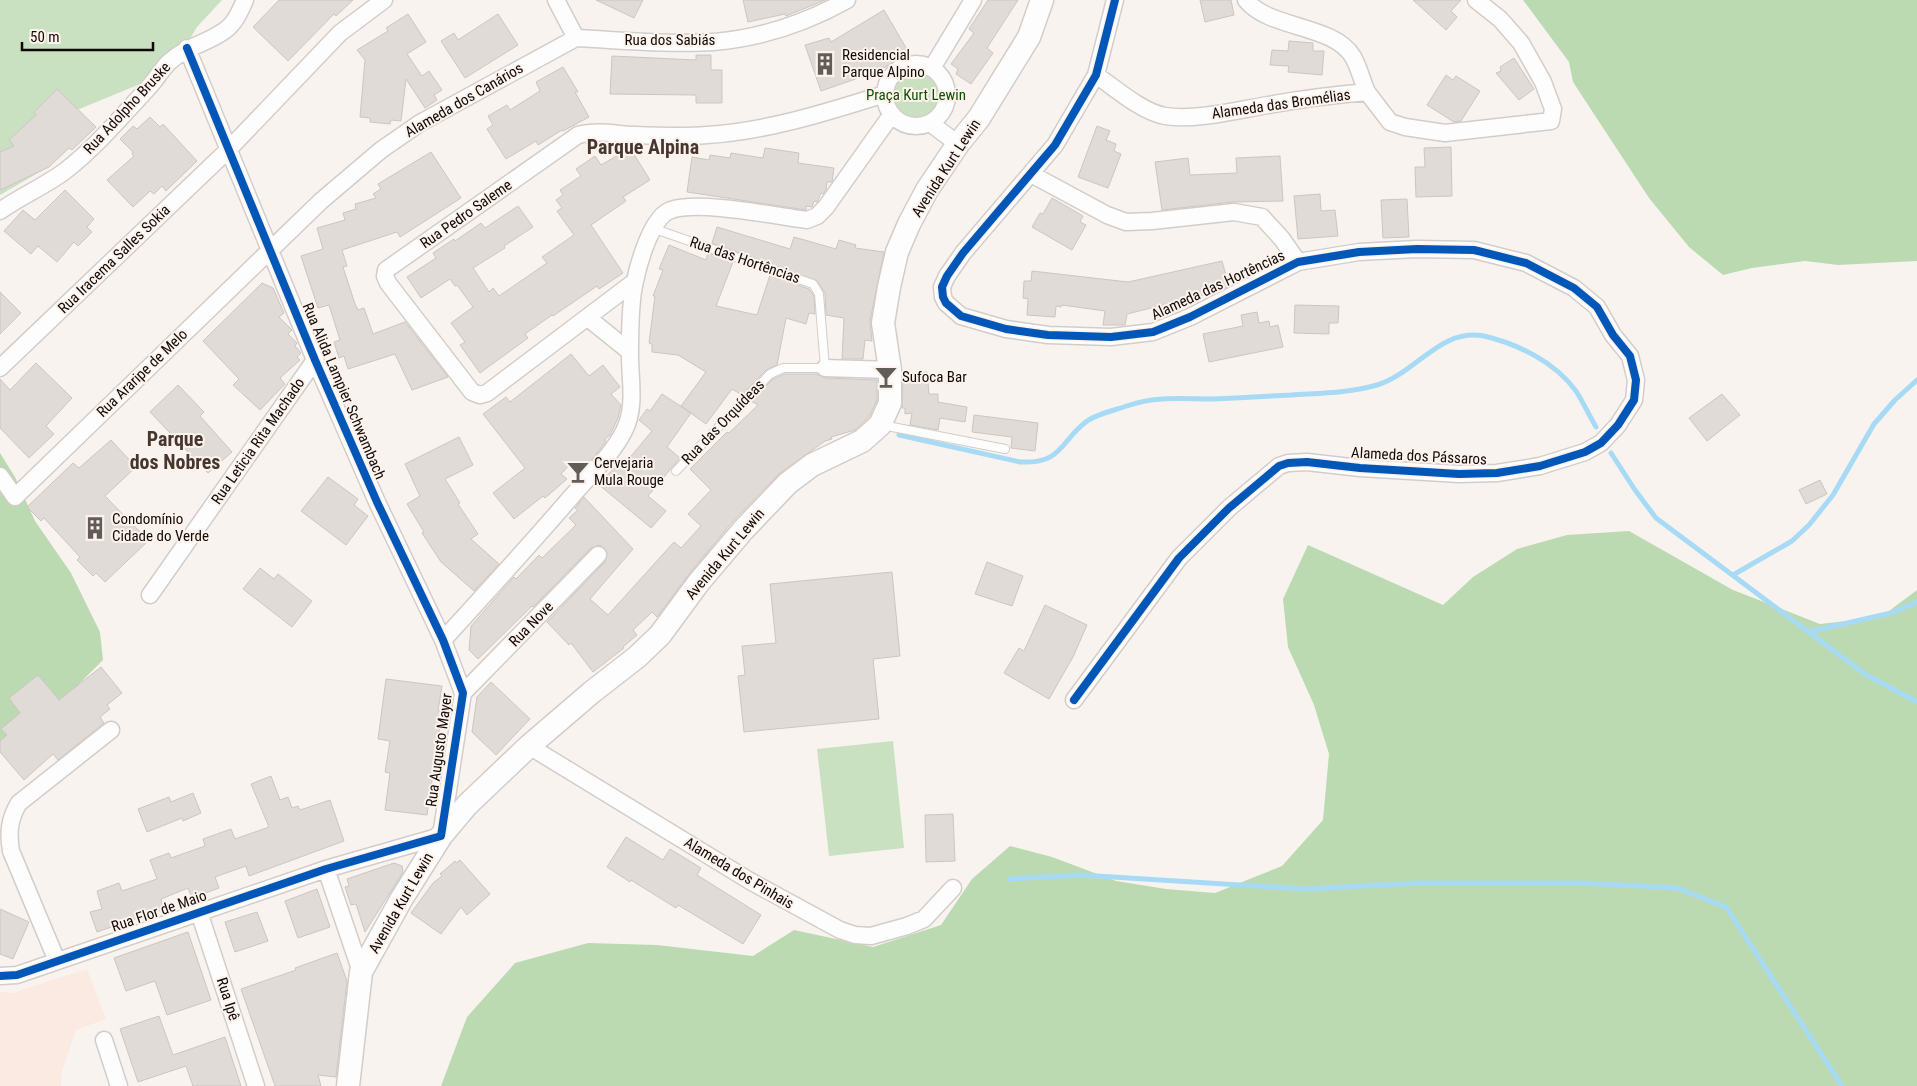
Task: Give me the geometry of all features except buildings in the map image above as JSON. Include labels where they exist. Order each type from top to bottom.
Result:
[{"type":"main road","name":"Avenida Kurt Lewin","points":[[348,1086],[361,972],[402,898],[441,836],[467,805],[529,746],[592,692],[637,657],[660,635],[699,582],[744,529],[788,483],[812,465],[862,441],[880,425],[890,403],[890,370],[883,323],[897,252],[927,190],[958,144],[979,118],[1029,37],[1042,0]]},
{"type":"street","name":"Rua Adolpho Bruske","points":[[0,211],[12,202],[43,186],[91,149],[169,63],[187,48],[225,31],[237,19],[245,0]]},
{"type":"street","name":"Rua Iracema Salles Sokia","points":[[0,368],[229,149],[340,33],[384,0]]},
{"type":"street","points":[[556,0],[576,38]]},
{"type":"street","name":"Rua dos Sabiás","points":[[576,38],[713,42],[757,35],[799,24],[847,0]]},
{"type":"street","points":[[932,68],[973,0]]},
{"type":"street","name":"Alameda das Hortências","points":[[1115,0],[1096,75],[1055,145],[963,253],[947,276],[942,287],[943,297],[946,303],[961,316],[1006,329],[1048,335],[1111,337],[1153,332],[1190,317],[1298,262],[1359,252],[1417,249],[1474,250]]},
{"type":"street","points":[[1246,0],[1260,11],[1278,20],[1336,40],[1352,55],[1367,92]]},
{"type":"street","name":"Alameda das Bromélias","points":[[1096,75],[1146,109],[1164,116],[1219,114],[1316,97],[1367,92],[1390,122],[1405,127],[1445,132],[1551,121],[1553,109],[1543,82],[1521,43],[1500,19],[1476,0]]},
{"type":"street","name":"Alameda dos Canários","points":[[270,251],[321,201],[381,150],[420,123],[576,38]]},
{"type":"street","name":"Rua Alida Lampier Schwambach","points":[[187,48],[315,360],[377,502],[444,640]]},
{"type":"street","points":[[914,63],[932,68],[940,74],[945,82],[948,91],[948,101],[938,117],[930,123],[920,126],[909,125],[900,121],[892,114],[886,104],[885,94],[891,76],[897,70],[914,63]]},
{"type":"street","name":"Rua Pedro Saleme","points":[[634,282],[487,393],[480,395],[472,392],[388,283],[385,276],[386,270],[578,135],[589,132],[659,136],[707,135],[754,130],[805,118],[885,94]]},
{"type":"street","points":[[444,640],[609,453],[624,431],[630,413],[632,396],[629,351],[634,282],[652,228],[661,216],[671,210],[685,207],[737,210],[807,220],[818,216],[892,114]]},
{"type":"street","points":[[930,123],[958,144]]},
{"type":"street","points":[[1031,174],[1107,216],[1126,222],[1234,212],[1262,217],[1282,239],[1298,262]]},
{"type":"street","name":"Alameda dos Pássaros","points":[[1074,700],[1178,558],[1229,508],[1279,466],[1288,462],[1307,462],[1360,468],[1459,474],[1497,473],[1540,466],[1585,452],[1601,443],[1618,424],[1634,400],[1636,380],[1630,356],[1613,335],[1597,307],[1574,288],[1526,263],[1474,250]]},
{"type":"street","name":"Rua Araripe de Melo","points":[[0,476],[15,496],[270,251]]},
{"type":"street","points":[[588,318],[629,351]]},
{"type":"street","name":"Rua Leticia Rita Machado","points":[[150,595],[315,360]]},
{"type":"street","name":"Rua das Orquídeas","points":[[825,368],[890,370]]},
{"type":"street","name":"Rua Nove","points":[[463,693],[598,555]]},
{"type":"street","name":"Rua Augusto Mayer","points":[[441,836],[463,693],[444,640]]},
{"type":"street","points":[[57,961],[11,851],[9,839],[12,816],[19,803],[111,730]]},
{"type":"street","name":"Alameda dos Pinhais","points":[[529,746],[750,881],[840,930],[871,936],[907,926],[924,919],[953,888]]},
{"type":"street","name":"Rua Flor de Maio","points":[[0,976],[18,975],[326,869],[441,836]]},
{"type":"street","points":[[326,869],[361,972]]},
{"type":"street","name":"Rua Ipê","points":[[199,912],[256,1086]]},
{"type":"street","points":[[104,1040],[119,1086]]},
{"type":"lane","name":"Rua das Hortências","points":[[652,228],[813,284],[819,294],[825,368]]},
{"type":"lane","name":"Rua das Orquídeas","points":[[676,471],[770,374],[782,368],[825,368]]},
{"type":"lane","points":[[880,425],[1006,449]]},
{"type":"shaded area","points":[[87,969],[106,1019],[76,1030],[61,1074],[61,1086],[0,1086],[0,992],[13,993]]},
{"type":"green space","points":[[0,0],[222,0],[197,27],[185,47],[140,84],[77,110],[60,148],[43,170],[0,195]]},
{"type":"green space","points":[[1523,0],[1917,0],[1917,261],[1838,265],[1805,261],[1752,268],[1723,275],[1689,247],[1649,198],[1573,82],[1569,62]]},
{"type":"green space","name":"Praça Kurt Lewin","points":[[916,69],[926,71],[934,77],[940,85],[942,95],[940,105],[934,113],[926,119],[916,121],[906,119],[898,113],[892,105],[890,95],[892,85],[898,77],[906,71]]},
{"type":"green space","points":[[0,453],[15,477],[35,521],[71,573],[100,632],[103,660],[65,698],[0,752]]},
{"type":"green space","points":[[1629,531],[1733,590],[1820,624],[1881,617],[1917,590],[1917,1086],[441,1086],[467,1017],[515,963],[588,943],[657,945],[753,956],[794,930],[873,947],[941,925],[972,879],[1010,846],[1052,857],[1116,881],[1166,889],[1215,893],[1282,866],[1323,820],[1329,754],[1314,705],[1288,647],[1283,599],[1308,545],[1443,605],[1473,577],[1517,549],[1567,535]]},
{"type":"green space","points":[[893,741],[904,848],[829,856],[817,749]]},
{"type":"waterway","points":[[899,435],[1020,462],[1034,462],[1053,455],[1078,429],[1092,418],[1140,402],[1160,399],[1212,399],[1291,395],[1366,388],[1391,379],[1454,338],[1469,335],[1497,339],[1523,349],[1547,363],[1558,371],[1576,391],[1596,427]]},
{"type":"waterway","points":[[1733,575],[1792,541],[1809,525],[1833,495],[1874,424],[1895,400],[1917,380]]},
{"type":"waterway","points":[[1611,453],[1656,518],[1865,674],[1917,702]]},
{"type":"waterway","points":[[1808,632],[1891,613],[1917,602]]},
{"type":"waterway","points":[[1009,879],[1081,875],[1305,889],[1418,883],[1583,883],[1677,888],[1726,907],[1842,1086]]},
{"type":"cycle path","points":[[1074,700],[1179,558],[1229,508],[1279,466],[1288,463],[1307,462],[1360,468],[1459,474],[1497,473],[1540,466],[1585,452],[1601,443],[1618,425],[1634,400],[1636,380],[1630,356],[1613,335],[1597,307],[1574,288],[1526,263],[1474,250],[1417,249],[1359,252],[1298,262],[1190,317],[1153,332],[1111,337],[1048,335],[1006,329],[961,316],[946,303],[943,297],[942,287],[947,276],[963,253],[1055,145],[1096,75],[1115,0]]},
{"type":"cycle path","points":[[0,976],[17,975],[326,869],[441,836],[463,693],[443,640],[377,502],[315,360],[187,48]]},
{"type":"place","name":"Residencial Parque Alpino","points":[[825,64]]},
{"type":"place","name":"Sufoca Bar","points":[[886,377]]},
{"type":"place","name":"Cervejaria Mula Rouge","points":[[578,472]]},
{"type":"place","name":"Condomínio Cidade do Verde","points":[[95,528]]},
{"type":"district","name":"Parque Alpina","points":[[643,147]]},
{"type":"district","name":"Parque dos Nobres","points":[[175,450]]}]
